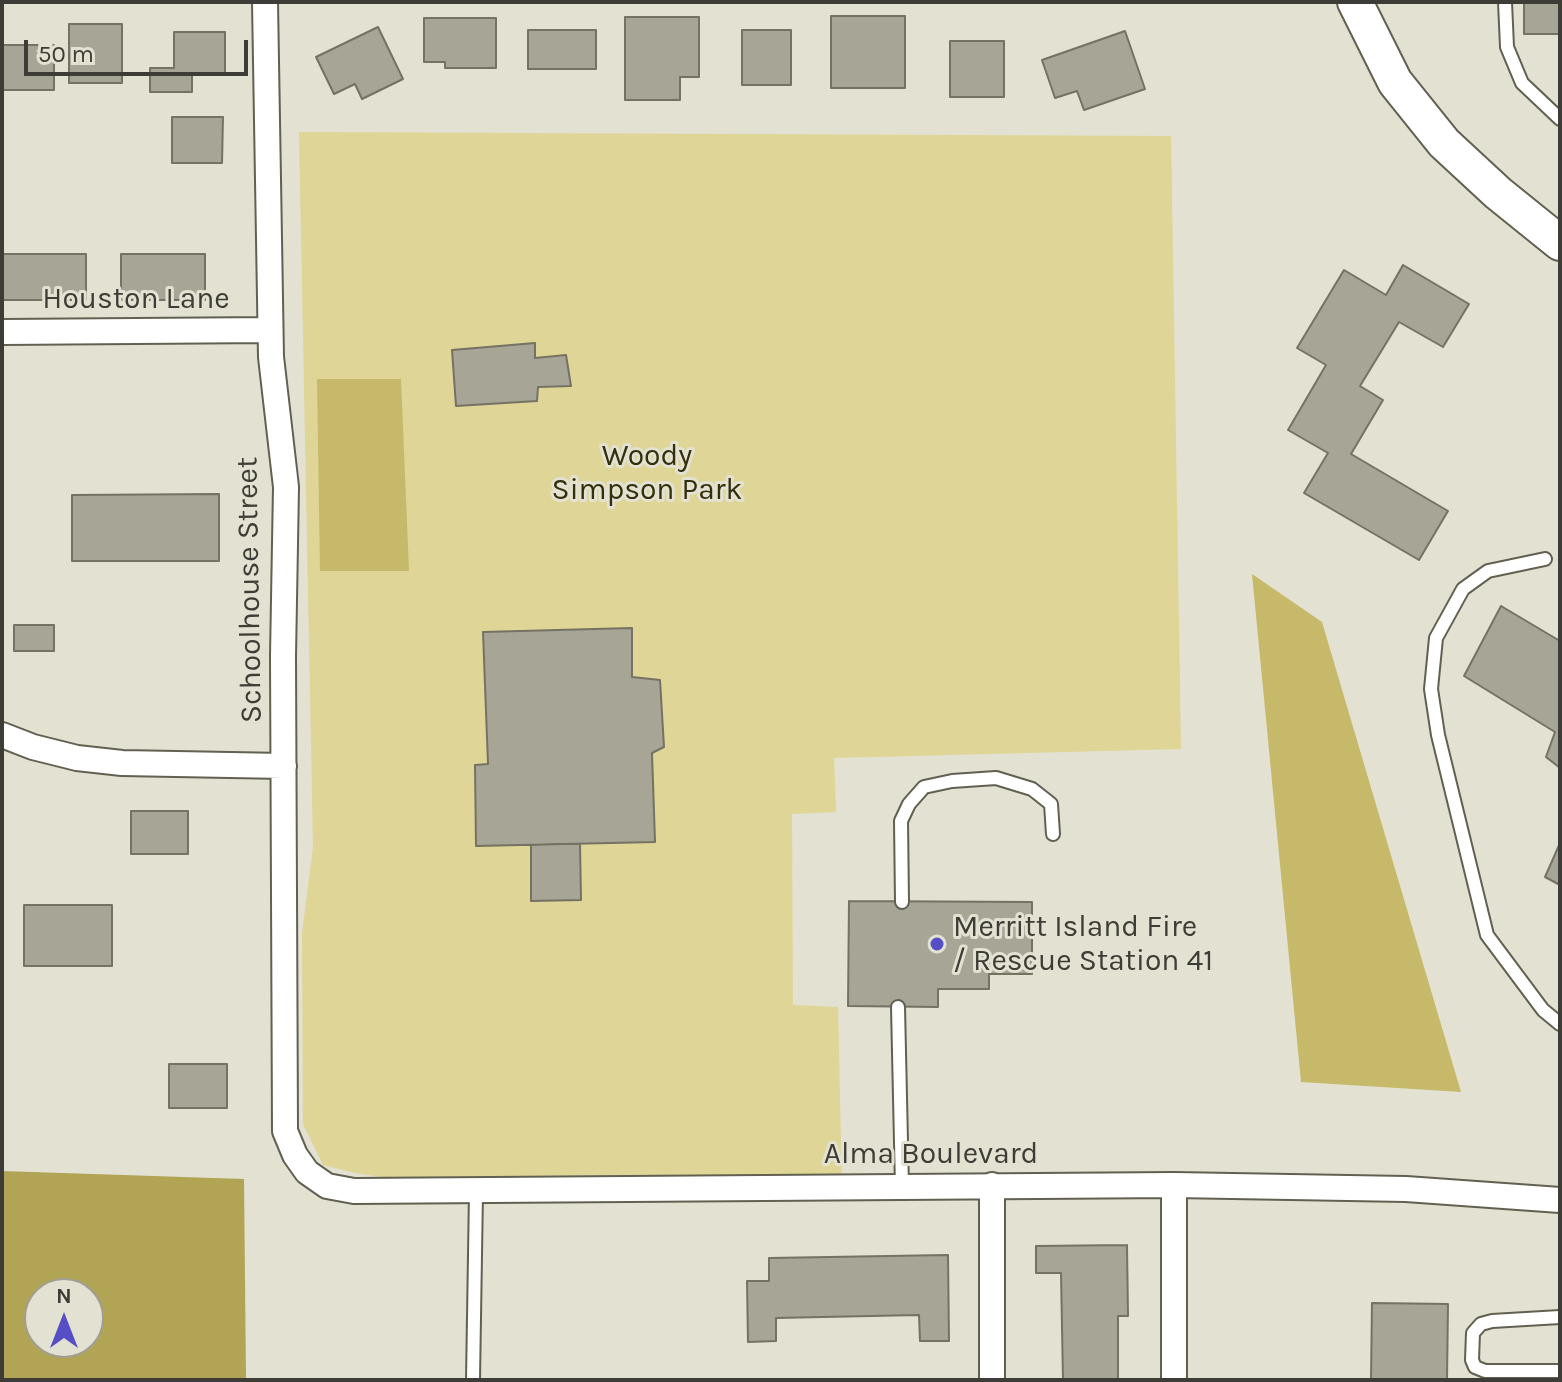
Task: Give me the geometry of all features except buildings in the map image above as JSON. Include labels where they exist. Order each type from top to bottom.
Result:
[{"type":"street","name":"Schoolhouse Street","points":[[265,2],[271,357],[286,487],[285,1131],[295,1155],[307,1172]]},
{"type":"street","points":[[1355,2],[1395,82],[1444,143],[1498,193],[1560,243]]},
{"type":"street","name":"Houston Lane","points":[[2,332],[270,330]]},
{"type":"street","points":[[2,735],[77,758],[122,763],[284,766]]},
{"type":"street","name":"Alma Boulevard","points":[[307,1172],[327,1186],[354,1191],[1174,1185],[1406,1189],[1560,1200]]},
{"type":"street","points":[[992,1185],[992,1380]]},
{"type":"street","points":[[1174,1185],[1174,1380]]},
{"type":"lane","points":[[1505,2],[1507,47],[1522,83],[1560,119]]},
{"type":"lane","points":[[1545,559],[1488,571],[1463,589],[1436,638],[1431,689],[1438,735],[1487,935],[1543,1010],[1560,1024]]},
{"type":"lane","points":[[902,902],[901,821],[909,804],[924,787],[952,781],[996,778],[1032,789],[1051,804],[1053,834]]},
{"type":"lane","points":[[898,1007],[902,1187]]},
{"type":"lane","points":[[473,1380],[476,1192]]},
{"type":"lane","points":[[1560,1317],[1481,1324],[1473,1333],[1472,1360],[1475,1367],[1485,1371],[1560,1371]]},
{"type":"green space","name":"Woody Simpson Park","points":[[299,132],[1171,136],[1181,749],[834,758],[836,812],[792,814],[793,1005],[838,1007],[842,1186],[476,1192],[323,1165],[303,1124],[302,933],[313,847]]},
{"type":"shaded area","points":[[317,379],[401,379],[409,571],[320,571]]},
{"type":"shaded area","points":[[1252,574],[1322,622],[1461,1092],[1301,1082]]},
{"type":"shaded area","points":[[2,1171],[244,1179],[246,1380],[2,1380]]},
{"type":"place","name":"Merritt Island Fire / Rescue Station 41","points":[[937,944]]}]
